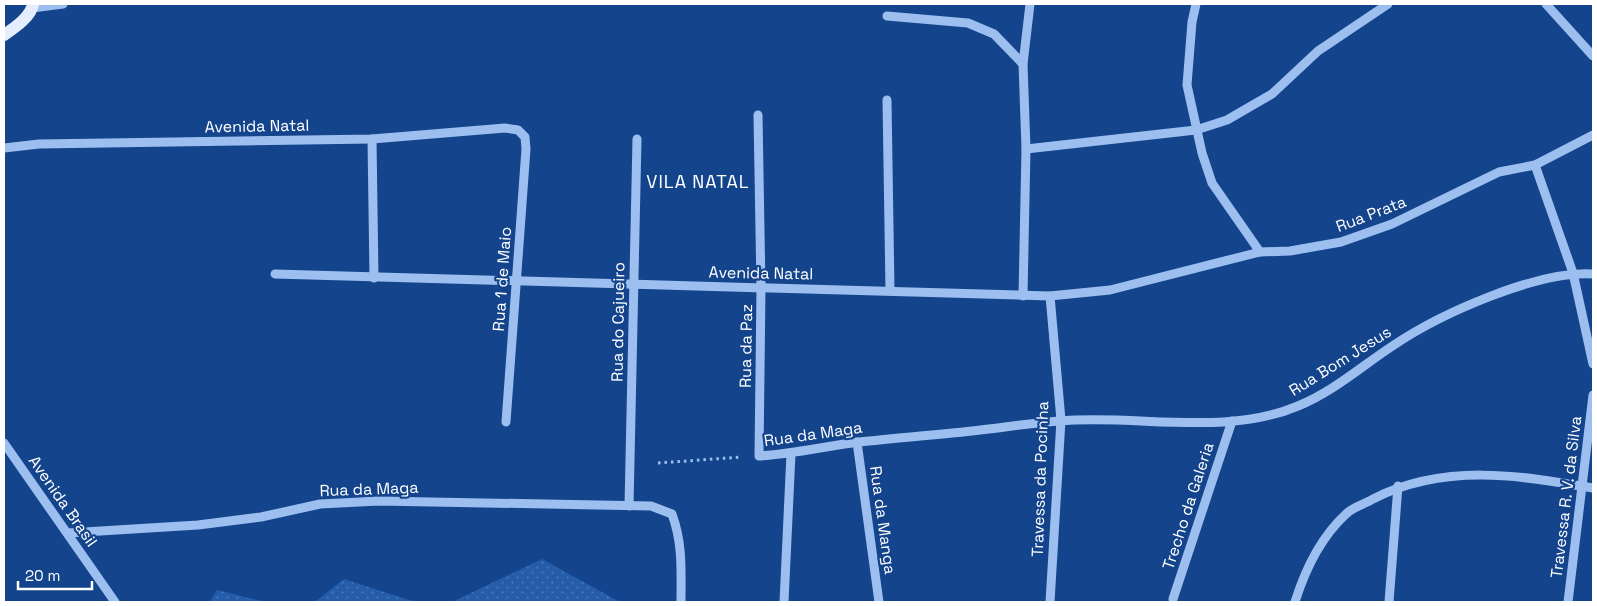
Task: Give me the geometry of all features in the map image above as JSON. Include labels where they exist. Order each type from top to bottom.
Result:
[{"type":"main road","points":[[4,35],[17,26],[33,6]]},
{"type":"street","points":[[33,6],[63,4]]},
{"type":"street","points":[[1022,296],[1026,149],[1023,64],[1030,4]]},
{"type":"street","points":[[1196,4],[1192,22],[1187,85],[1196,130],[1212,183],[1260,252]]},
{"type":"street","points":[[1026,149],[1196,130],[1227,120],[1272,94],[1318,51],[1388,4]]},
{"type":"street","points":[[1546,4],[1593,56]]},
{"type":"street","points":[[886,16],[968,23],[994,34],[1023,64]]},
{"type":"street","points":[[887,100],[890,291]]},
{"type":"street","name":"Rua da Paz","points":[[758,115],[761,288],[759,456]]},
{"type":"street","name":"Avenida Natal","points":[[4,148],[39,144],[372,140],[505,128],[518,130],[525,137]]},
{"type":"street","name":"Rua Prata","points":[[1146,281],[1260,252],[1290,251],[1341,242],[1392,224],[1499,172],[1535,165],[1593,135]]},
{"type":"street","name":"Rua 1 de Maio","points":[[506,422],[517,282],[525,137]]},
{"type":"street","name":"Rua do Cajueiro","points":[[628,506],[635,285],[637,139]]},
{"type":"street","points":[[372,140],[374,278]]},
{"type":"street","points":[[1535,165],[1573,273],[1593,364]]},
{"type":"street","name":"Rua Bom Jesus","points":[[971,431],[1061,420],[1232,421],[1267,417],[1300,406],[1326,391],[1396,343],[1464,307],[1499,293],[1573,273],[1593,274]]},
{"type":"street","name":"Avenida Natal","points":[[275,274],[1022,296],[1050,296],[1110,290],[1146,281]]},
{"type":"street","name":"Travessa da Pocinha","points":[[1050,296],[1061,420],[1050,602]]},
{"type":"street","name":"Travessa R. V. da Silva","points":[[1568,602],[1589,487],[1593,395]]},
{"type":"street","name":"Trecho da Galeria","points":[[1174,599],[1232,421]]},
{"type":"street","name":"Rua da Maga","points":[[759,456],[791,454],[857,442],[971,431]]},
{"type":"street","name":"Rua da Manga","points":[[857,442],[879,602]]},
{"type":"street","name":"Avenida Brasil","points":[[4,443],[114,602]]},
{"type":"street","points":[[784,602],[791,454]]},
{"type":"street","points":[[1295,602],[1321,544],[1347,513],[1398,486],[1451,476],[1509,475],[1589,487]]},
{"type":"street","points":[[1389,602],[1398,486]]},
{"type":"street","name":"Rua da Maga","points":[[68,533],[198,525],[261,517],[320,504],[379,501],[651,506],[672,514],[681,543],[681,602]]},
{"type":"path","name":"Rua da Maga","points":[[658,463],[759,456]]},
{"type":"shaded area","points":[[542,559],[620,602],[452,602]]},
{"type":"shaded area","points":[[344,579],[415,602],[315,602]]},
{"type":"shaded area","points":[[217,590],[265,602],[210,602]]},
{"type":"district","name":"VILA NATAL","points":[[698,181]]}]
